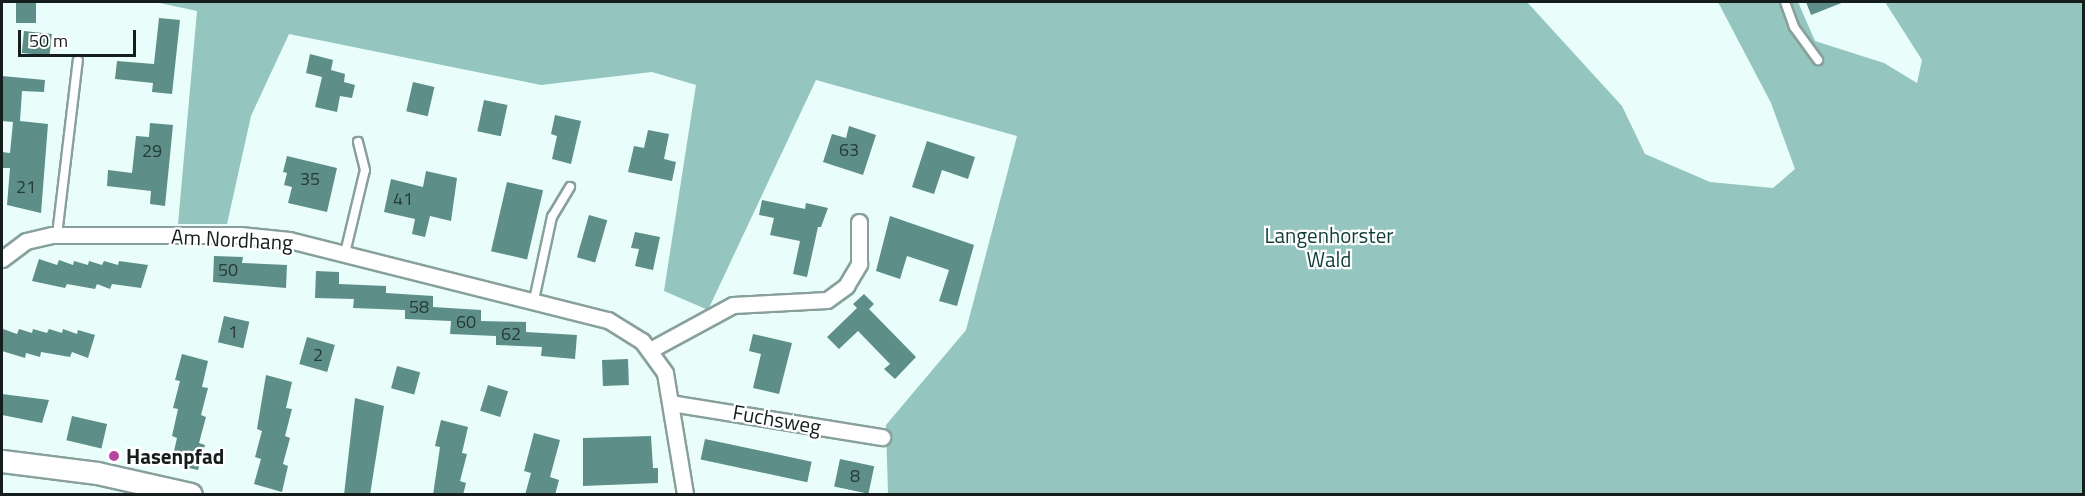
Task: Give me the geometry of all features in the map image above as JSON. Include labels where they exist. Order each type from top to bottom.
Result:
[{"type":"street","points":[[650,350],[733,305],[827,300],[846,286],[859,264],[859,222]]},
{"type":"street","name":"Am Nordhang","points":[[2,259],[26,241],[57,235],[240,235],[289,240],[345,252],[608,320],[632,333],[650,350],[665,373],[685,495]]},
{"type":"street","name":"Fuchsweg","points":[[671,403],[882,437]]},
{"type":"street","points":[[2,461],[97,473],[191,495]]},
{"type":"lane","points":[[1785,2],[1794,27],[1818,60]]},
{"type":"lane","points":[[57,235],[78,60]]},
{"type":"lane","points":[[345,252],[365,170],[358,142]]},
{"type":"lane","points":[[534,300],[552,217],[570,187]]},
{"type":"green space","name":"Langenhorster Wald","points":[[155,2],[1527,2],[1622,106],[1645,154],[1710,182],[1773,188],[1795,169],[1771,103],[1718,2],[1798,2],[1815,41],[1884,63],[1917,83],[1922,60],[1885,2],[2083,2],[2083,494],[888,494],[886,425],[966,330],[1017,136],[816,80],[708,310],[664,291],[696,85],[652,72],[541,85],[289,34],[251,116],[227,224],[178,224],[197,11]]},
{"type":"building","points":[[16,2],[36,2],[36,23],[16,23]]},
{"type":"building","points":[[1806,2],[1844,2],[1811,15]]},
{"type":"building","points":[[159,18],[180,20],[172,94],[152,92],[153,83],[115,79],[117,61],[154,64]]},
{"type":"building","points":[[24,31],[52,34],[50,56],[22,53]]},
{"type":"building","points":[[310,54],[333,60],[331,70],[345,74],[344,82],[355,85],[352,98],[340,96],[337,112],[315,107],[322,77],[306,73]]},
{"type":"building","points":[[2,76],[45,80],[44,92],[22,91],[20,121],[48,124],[41,213],[7,205],[10,168],[2,168],[2,152],[10,153],[13,122],[2,121]]},
{"type":"building","points":[[413,82],[434,87],[428,116],[406,111]]},
{"type":"building","points":[[484,100],[507,105],[501,136],[477,131]]},
{"type":"building","points":[[555,115],[581,121],[571,164],[552,159],[557,136],[551,134]]},
{"type":"building","points":[[150,123],[173,125],[165,206],[150,204],[151,191],[107,186],[108,170],[132,173],[136,136],[149,137]]},
{"type":"building","points":[[849,126],[876,135],[863,175],[823,162],[832,134],[846,138]]},
{"type":"building","points":[[648,130],[669,134],[664,159],[676,162],[672,181],[628,172],[634,146],[644,148]]},
{"type":"building","points":[[927,141],[975,157],[968,179],[942,170],[934,194],[912,187]]},
{"type":"building","points":[[287,156],[337,168],[327,212],[288,203],[292,187],[284,185],[287,173],[283,172]]},
{"type":"building","points":[[426,171],[457,178],[451,221],[430,216],[425,237],[412,234],[415,219],[384,212],[391,179],[423,187]]},
{"type":"building","points":[[507,182],[543,190],[527,260],[491,251]]},
{"type":"building","points":[[762,200],[805,209],[806,203],[828,208],[821,227],[818,227],[807,277],[793,274],[800,241],[770,235],[774,218],[759,215]]},
{"type":"building","points":[[589,215],[607,220],[595,263],[577,257]]},
{"type":"building","points":[[890,216],[974,245],[957,306],[939,301],[949,270],[907,256],[900,279],[876,271]]},
{"type":"building","points":[[635,232],[660,237],[653,270],[635,266],[639,249],[631,248]]},
{"type":"building","points":[[214,256],[243,257],[242,263],[287,265],[286,288],[213,282]]},
{"type":"building","points":[[39,259],[57,265],[59,260],[73,265],[74,261],[88,265],[89,261],[102,265],[104,261],[118,265],[119,261],[148,265],[141,288],[112,284],[110,289],[97,284],[95,289],[67,284],[65,288],[32,281]]},
{"type":"building","points":[[316,271],[339,272],[339,284],[386,286],[386,293],[433,296],[433,307],[481,310],[481,321],[526,322],[526,332],[577,335],[575,359],[541,356],[542,347],[496,345],[496,336],[450,334],[451,321],[405,319],[405,310],[353,308],[354,299],[315,298]]},
{"type":"building","points":[[864,294],[874,304],[869,309],[916,357],[895,379],[884,369],[890,364],[858,331],[839,349],[827,337],[857,308],[853,304]]},
{"type":"building","points":[[224,316],[249,322],[243,348],[218,342]]},
{"type":"building","points":[[3,329],[17,334],[19,329],[32,333],[33,329],[47,333],[49,329],[62,333],[63,329],[77,334],[78,330],[95,335],[88,358],[72,352],[70,357],[41,352],[40,357],[26,353],[25,358],[2,351]]},
{"type":"building","points":[[753,334],[792,343],[779,394],[753,388],[761,354],[749,351]]},
{"type":"building","points":[[307,337],[335,345],[327,372],[299,364]]},
{"type":"building","points":[[182,354],[208,361],[202,387],[208,388],[201,415],[206,417],[199,443],[205,445],[198,470],[171,464],[177,438],[172,436],[178,409],[173,408],[180,381],[175,380]]},
{"type":"building","points":[[628,359],[629,385],[603,386],[602,360]]},
{"type":"building","points":[[397,366],[420,372],[414,394],[391,388]]},
{"type":"building","points":[[266,375],[292,382],[286,408],[292,409],[285,436],[290,438],[283,464],[288,466],[282,492],[254,484],[261,459],[255,457],[262,431],[257,429]]},
{"type":"building","points":[[488,385],[508,391],[500,417],[480,411]]},
{"type":"building","points":[[2,394],[49,400],[42,423],[2,415]]},
{"type":"building","points":[[355,398],[384,406],[370,495],[344,495]]},
{"type":"building","points":[[72,416],[107,424],[101,448],[66,440]]},
{"type":"building","points":[[441,420],[468,427],[462,453],[467,454],[460,481],[466,483],[463,495],[433,495],[440,447],[435,446]]},
{"type":"building","points":[[534,433],[560,440],[550,477],[559,480],[555,495],[525,495],[531,473],[524,471]]},
{"type":"building","points":[[651,436],[653,468],[658,468],[658,483],[583,486],[583,438]]},
{"type":"building","points":[[705,439],[812,462],[807,482],[701,460]]},
{"type":"building","points":[[840,459],[874,466],[868,494],[834,486]]},
{"type":"place","name":"Hasenpfad","points":[[114,456]]}]
